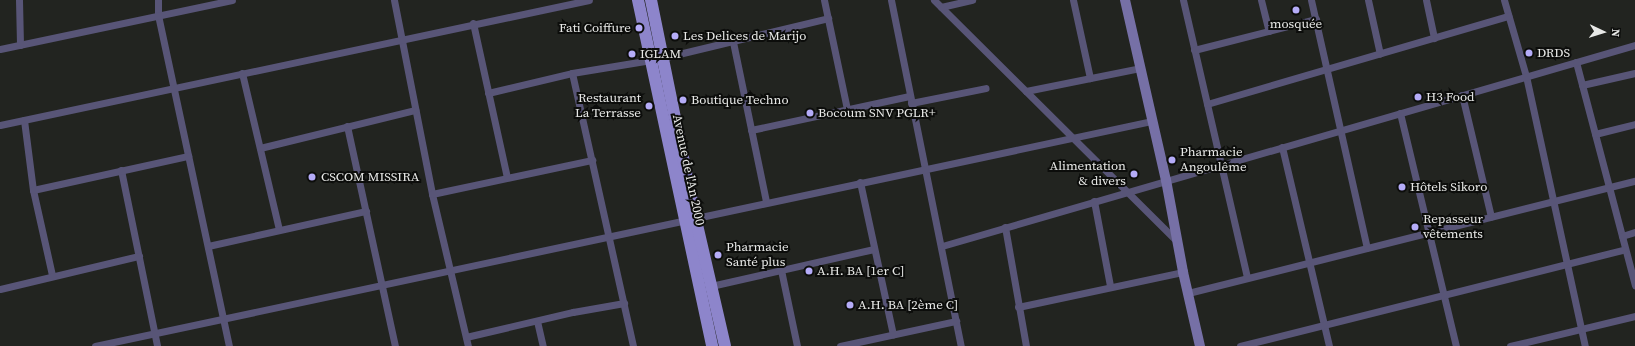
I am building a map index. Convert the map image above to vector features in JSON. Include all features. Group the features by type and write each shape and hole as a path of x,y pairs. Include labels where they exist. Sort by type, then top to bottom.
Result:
{"main road":[{"name":"Avenue de l'An 2000","path":"638,0 656,59 695,216 725,346"},
{"name":"Avenue de l'An 2000","path":"651,0 656,59 684,222 712,346"}],"street":[{"path":"20,0 20,45"},
{"path":"158,0 158,15 229,346"},
{"path":"0,49 232,0"},
{"path":"394,0 403,39 415,110 448,271 468,346"},
{"path":"0,125 473,23 589,0"},
{"path":"824,0 847,109"},
{"path":"891,0 910,100 942,246 961,346"},
{"path":"934,0 1177,241"},
{"path":"941,7 972,0"},
{"path":"1073,0 1090,78"},
{"path":"1183,0 1222,164 1247,278"},
{"path":"1261,0 1268,31"},
{"path":"1311,0 1342,130 1367,248"},
{"path":"1370,0 1380,54"},
{"path":"1426,0 1434,38"},
{"path":"1504,0 1526,76 1552,202 1585,346"},
{"path":"1128,1 1140,68 1166,180 1182,272 1200,346"},
{"path":"1207,104 1508,16"},
{"path":"488,93 572,73 656,59 733,42 828,18"},
{"path":"1194,50 1316,19"},
{"path":"473,23 507,177"},
{"path":"733,42 766,202"},
{"path":"942,246 1094,201 1126,190 1342,130 1635,45"},
{"path":"1576,62 1634,281"},
{"path":"1026,91 1140,68"},
{"path":"242,73 279,230"},
{"path":"572,73 633,346"},
{"path":"1582,85 1635,73"},
{"path":"751,130 847,109 986,88"},
{"path":"1462,95 1491,217"},
{"path":"260,148 415,110"},
{"path":"1400,113 1456,346"},
{"path":"24,120 33,190 52,276"},
{"path":"95,346 684,222 695,216 1152,121"},
{"path":"1595,134 1635,124"},
{"path":"347,126 395,346"},
{"path":"1282,147 1329,346"},
{"path":"33,190 188,156"},
{"path":"432,194 592,160"},
{"path":"121,170 157,346"},
{"path":"1188,293 1635,181"},
{"path":"860,182 893,334"},
{"path":"1094,201 1110,286"},
{"path":"208,246 366,211"},
{"path":"1005,227 1026,346"},
{"path":"1622,236 1635,232"},
{"path":"711,286 874,249"},
{"path":"1240,346 1625,249"},
{"path":"0,289 139,256"},
{"path":"781,270 797,346"},
{"path":"1018,307 1110,286 1182,272"},
{"path":"466,337 624,303"},
{"path":"1510,346 1635,316"},
{"path":"537,321 543,346"},
{"path":"840,346 956,321"}],"place":[{"name":"mosquée","path":"1296,10"},
{"name":"Fati Coiffure","path":"639,28"},
{"name":"Les Delices de Marijo","path":"675,36"},
{"name":"DRDS","path":"1529,53"},
{"name":"IGLAM","path":"632,54"},
{"name":"H3 Food","path":"1418,97"},
{"name":"Boutique Techno","path":"683,100"},
{"name":"Restaurant La Terrasse","path":"649,106"},
{"name":"Bocoum SNV PGLR+","path":"810,113"},
{"name":"Pharmacie Angoulême","path":"1172,160"},
{"name":"Alimentation & divers","path":"1134,174"},
{"name":"CSCOM MISSIRA","path":"312,177"},
{"name":"Hôtels Sikoro","path":"1402,187"},
{"name":"Repasseur vêtements","path":"1415,227"},
{"name":"Pharmacie Santé plus","path":"718,255"},
{"name":"A.H. BA [1er C]","path":"809,271"},
{"name":"A.H. BA [2ème C]","path":"850,305"}]}
